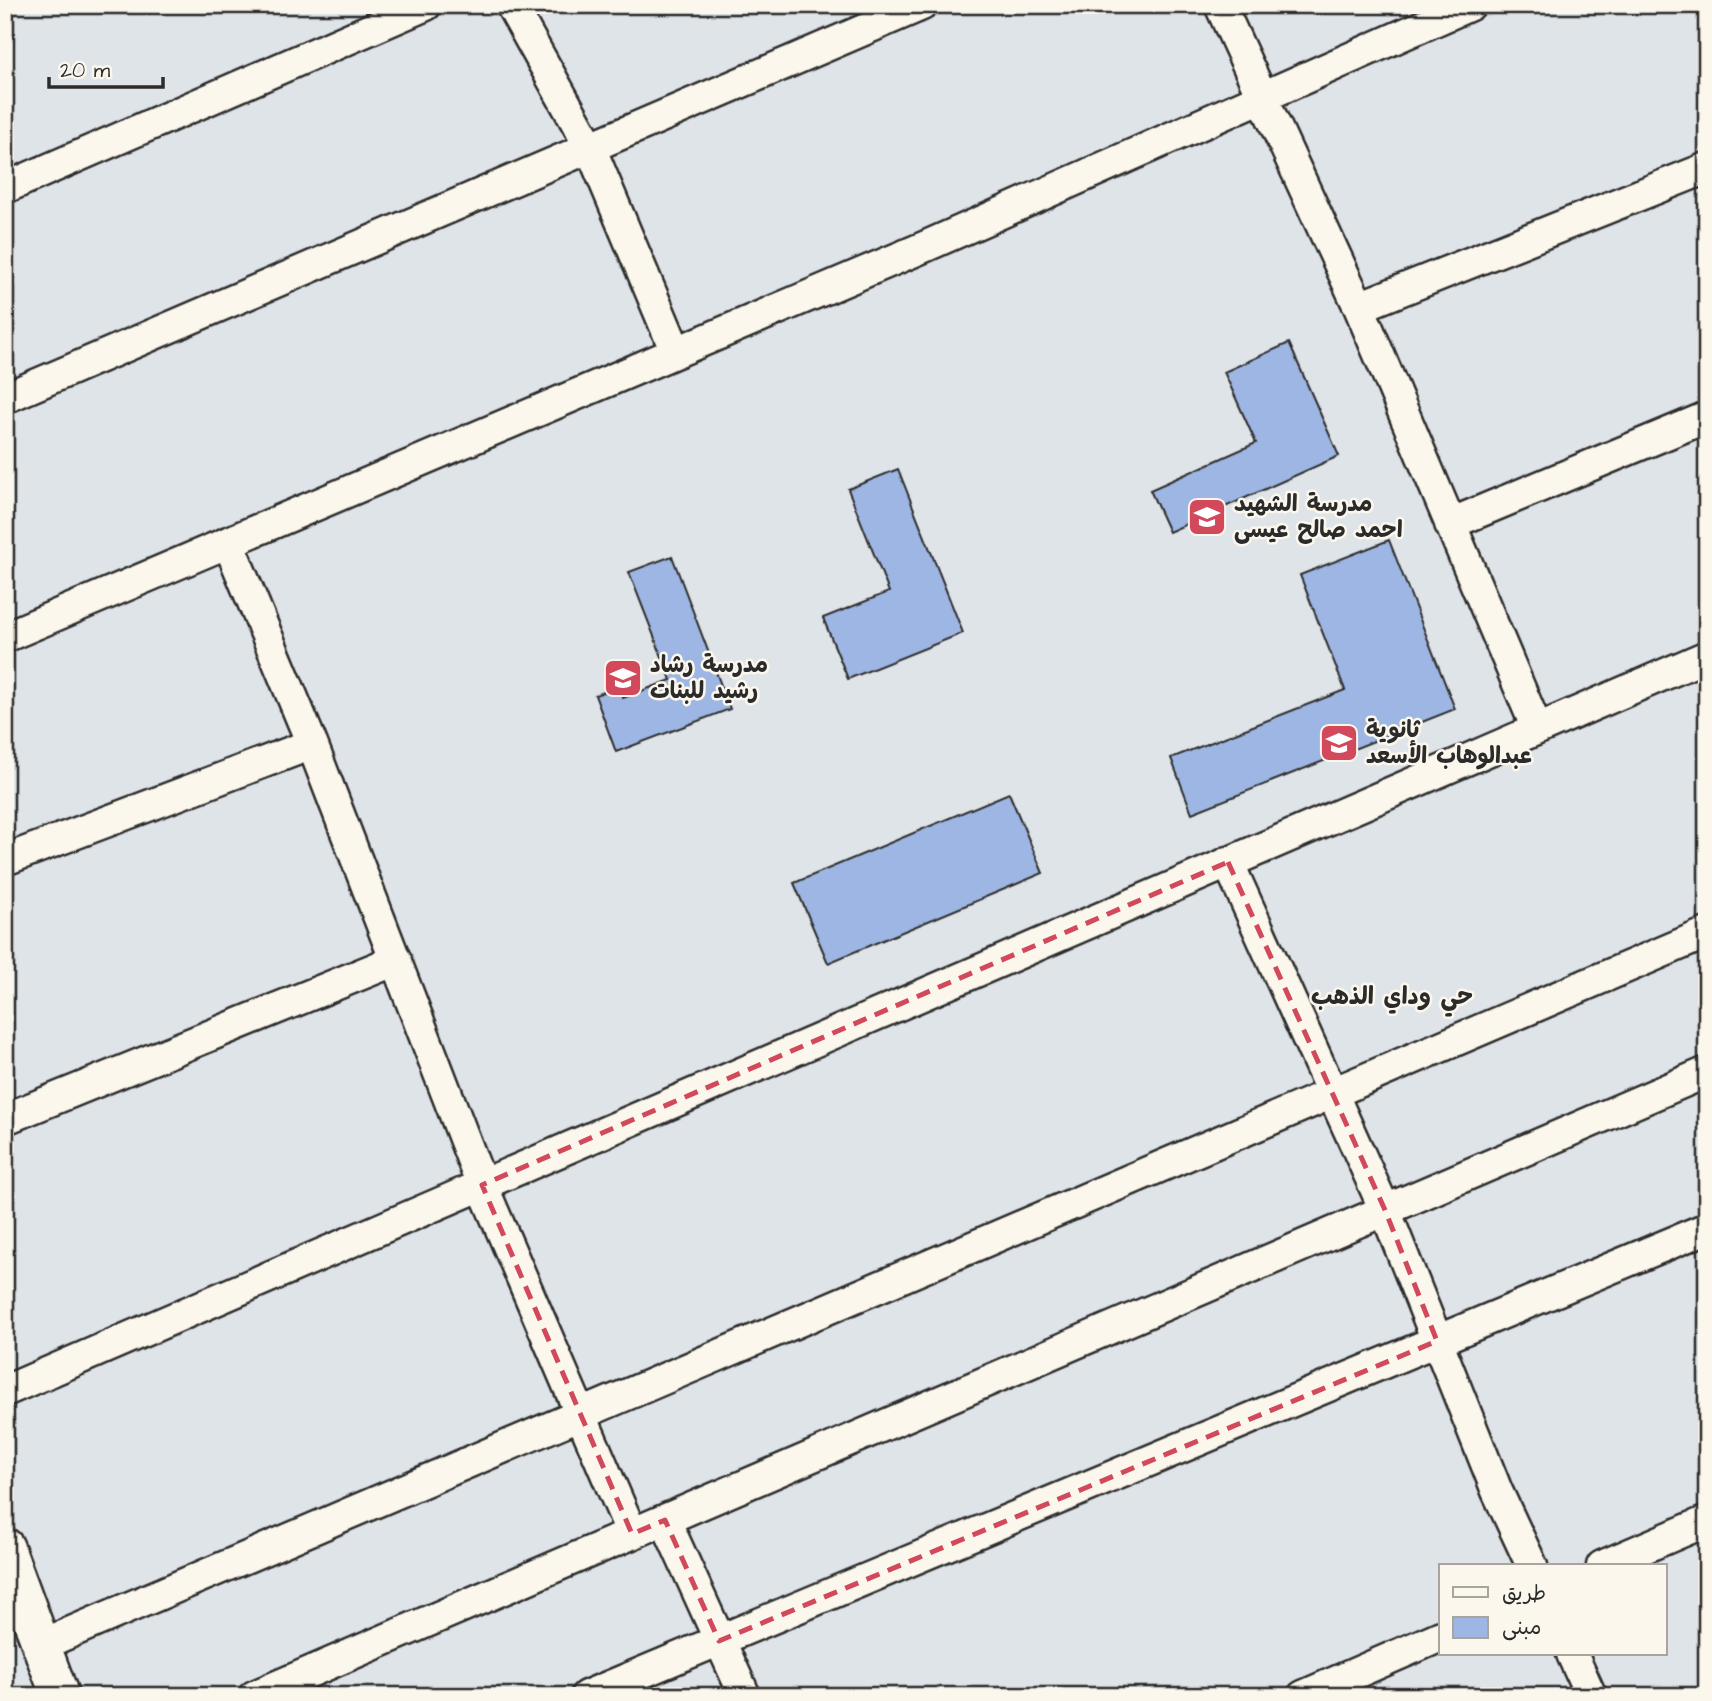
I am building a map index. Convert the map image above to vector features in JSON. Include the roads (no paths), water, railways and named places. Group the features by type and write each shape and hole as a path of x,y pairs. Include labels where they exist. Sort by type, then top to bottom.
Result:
{"street":[{"path":"5,188 426,5"},
{"path":"511,5 590,147 676,352"},
{"path":"5,398 922,5"},
{"path":"1220,5 1359,307 1536,729"},
{"path":"5,637 925,247 1470,5"},
{"path":"1359,307 1707,168"},
{"path":"1450,524 1707,417"},
{"path":"228,542 312,744 397,960 481,1185 632,1534"},
{"path":"5,1391 1707,656"},
{"path":"5,860 312,744"},
{"path":"1228,862 1385,1210 1497,1491 1531,1564"},
{"path":"41,1645 1707,933"},
{"path":"5,1119 397,960"},
{"path":"254,1696 1707,1072"},
{"path":"586,1696 1707,1228"},
{"path":"665,1520 745,1696"},
{"path":"1607,1564 1707,1521"},
{"path":"5,1547 60,1696"},
{"path":"1303,1696 1439,1637"},
{"path":"1573,1656 1591,1696"}],"place":[{"name":"مدرسة الشهيد احمد صالح عيسى","path":"1207,517"},
{"name":"مدرسة رشاد رشيد للبنات","path":"623,678"},
{"name":"ثانوية عبدالوهاب الأسعد","path":"1339,743"}],"district":[{"name":"حي وداي الذهب","path":"1392,997"}]}
